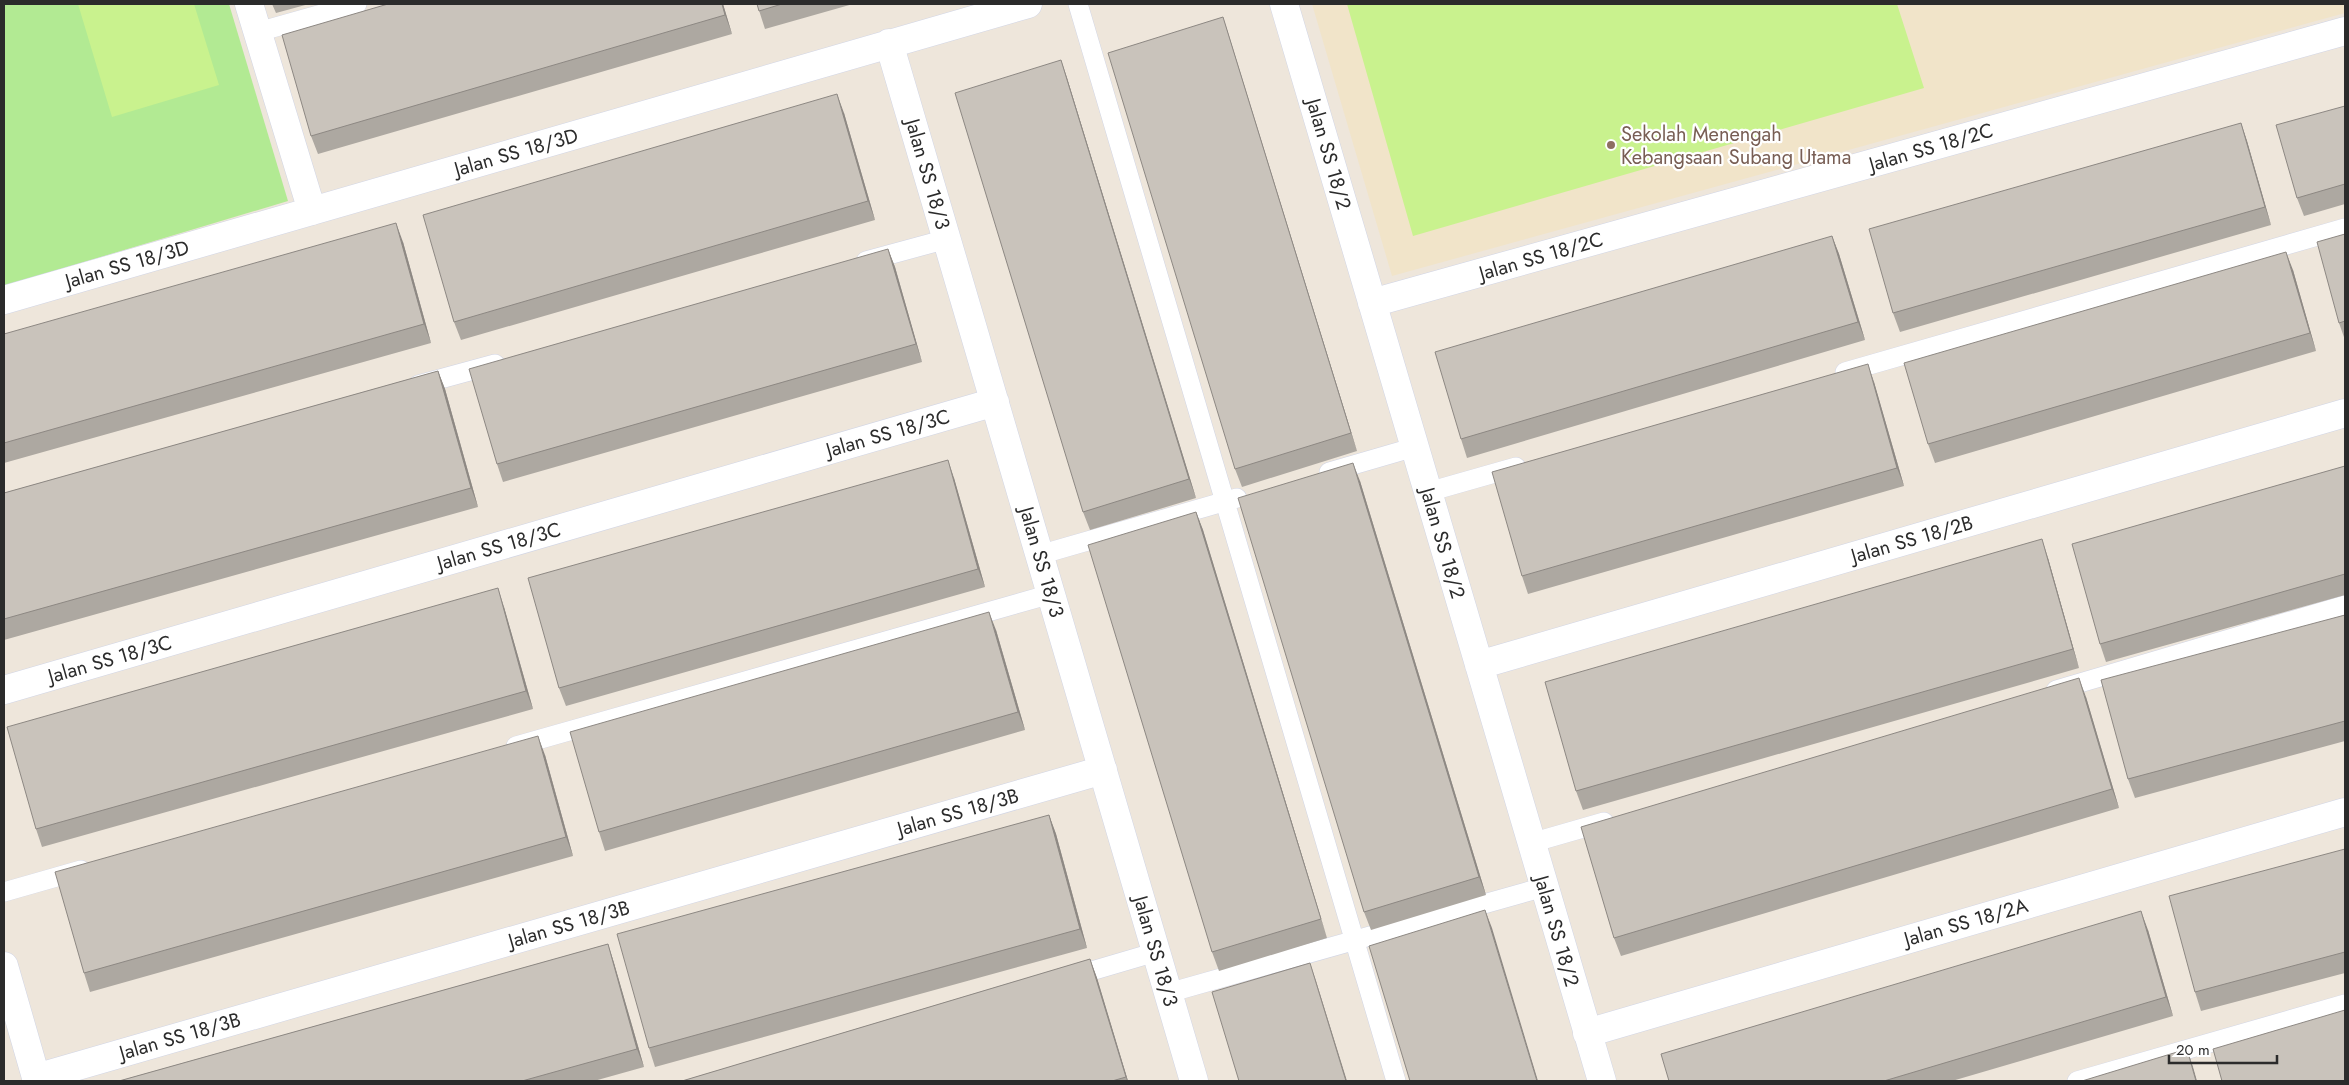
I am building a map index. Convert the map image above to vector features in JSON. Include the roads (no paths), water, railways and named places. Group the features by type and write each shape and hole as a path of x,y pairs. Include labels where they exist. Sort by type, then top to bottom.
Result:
{"street":[{"path":"249,4 312,211"},
{"name":"Jalan SS 18/3D","path":"4,300 1028,4"},
{"name":"Jalan SS 18/2","path":"1284,4 1602,1081"},
{"name":"Jalan SS 18/2C","path":"1372,303 2345,31"},
{"name":"Jalan SS 18/3","path":"890,44 1194,1081"},
{"name":"Jalan SS 18/3C","path":"4,690 995,402"},
{"name":"Jalan SS 18/2B","path":"1479,665 2345,413"},
{"name":"Jalan SS 18/3B","path":"36,1080 1103,770"},
{"name":"Jalan SS 18/2A","path":"1587,1033 2345,812"},
{"path":"4,966 36,1080"}],"lane":[{"path":"258,32 357,4"},
{"path":"1078,4 1396,1081"},
{"path":"1829,377 2345,228"},
{"path":"850,265 947,239"},
{"path":"398,391 514,359"},
{"path":"1310,477 1415,447"},
{"path":"1428,492 1533,462"},
{"path":"1039,555 1253,494"},
{"path":"503,750 1051,594"},
{"path":"2039,695 2345,605"},
{"path":"1531,843 1617,818"},
{"path":"4,892 100,865"},
{"path":"1168,993 1544,886"},
{"path":"1053,982 1156,952"},
{"path":"2077,1081 2345,1004"}],"place":[{"name":"Sekolah Menengah Kebangsaan Subang Utama","path":"1611,145"}]}
